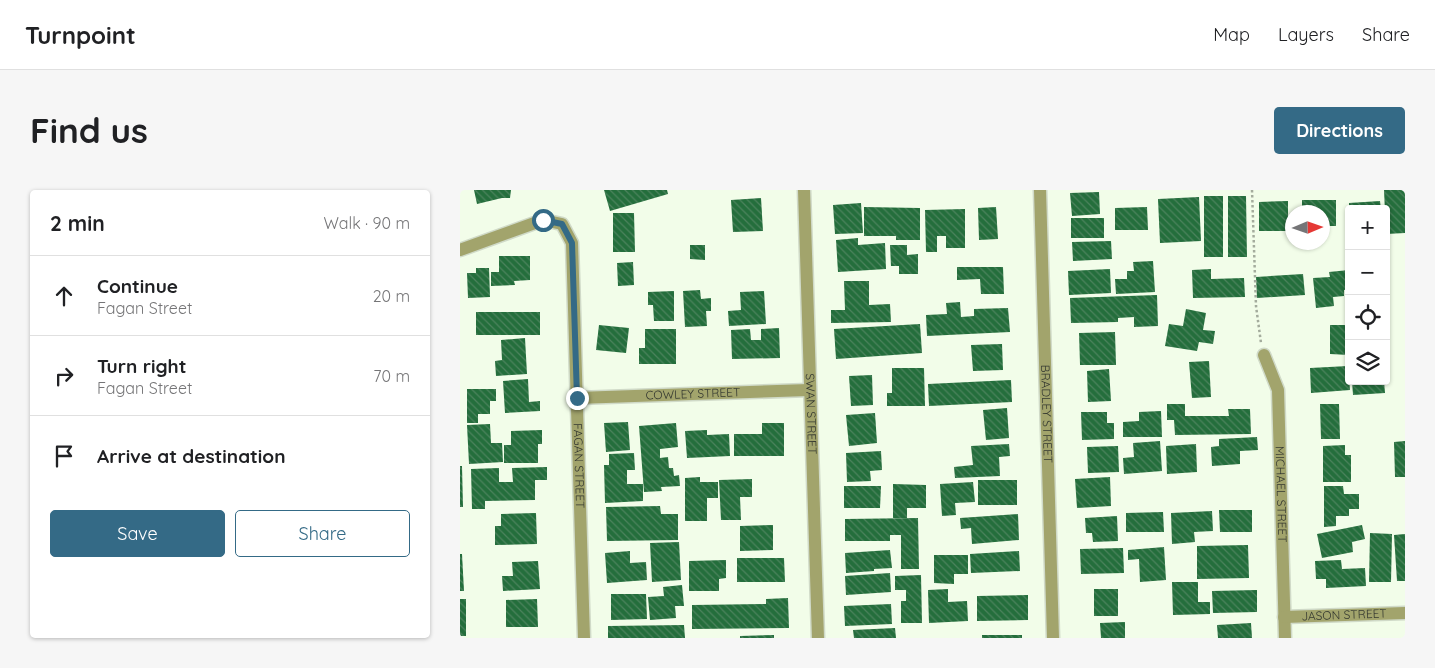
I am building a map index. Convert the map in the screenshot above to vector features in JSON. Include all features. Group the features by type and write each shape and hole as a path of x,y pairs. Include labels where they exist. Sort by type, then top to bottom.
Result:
{"street":[{"name":"SWAN STREET","path":"804,190 818,638"},
{"name":"BRADLEY STREET","path":"1040,190 1053,638"},
{"name":"FAGAN STREET","path":"460,250 543,220 562,224 572,243 584,638"},
{"name":"MICHAEL STREET","path":"1264,354 1278,390 1285,638"},
{"name":"COWLEY STREET","path":"577,398 809,390"},
{"name":"JASON STREET","path":"1284,616 1405,613"}],"path":[{"path":"1252,190 1256,306 1264,354"}],"building":[{"path":"474,190 511,190 510,198 477,204"},
{"path":"604,190 667,190 668,194 610,211"},
{"path":"1384,190 1405,190 1405,233 1390,234 1390,205 1385,205"},
{"path":"1099,192 1100,214 1072,216 1070,193"},
{"path":"1204,196 1223,196 1223,257 1204,257"},
{"path":"1228,196 1246,196 1247,257 1228,257"},
{"path":"1199,197 1201,241 1160,243 1158,199"},
{"path":"761,198 763,231 733,232 731,200"},
{"path":"1302,200 1336,200 1336,226 1330,226 1330,205 1302,205"},
{"path":"1288,201 1288,205 1285,205 1285,231 1259,231 1259,202"},
{"path":"1380,201 1380,205 1349,205 1349,203"},
{"path":"861,203 863,233 835,234 833,205"},
{"path":"864,207 920,208 920,240 896,240 896,236 864,236"},
{"path":"996,207 998,239 979,240 978,208"},
{"path":"1147,207 1148,230 1115,230 1115,208"},
{"path":"965,209 965,248 946,248 946,236 937,236 937,252 926,252 925,210"},
{"path":"613,213 634,213 635,252 613,252"},
{"path":"1071,218 1104,218 1104,238 1071,238"},
{"path":"858,238 858,245 885,243 886,269 838,272 836,240"},
{"path":"1111,241 1112,259 1073,261 1072,242"},
{"path":"690,245 705,245 705,260 690,259"},
{"path":"890,245 907,245 907,255 918,254 918,274 899,274 899,266 891,266"},
{"path":"499,256 530,256 530,280 514,281 515,285 491,286 491,272 499,272"},
{"path":"1153,261 1155,292 1116,294 1115,279 1127,279 1127,271 1134,271 1133,262"},
{"path":"633,262 634,285 618,286 617,263"},
{"path":"957,267 1003,267 1004,294 981,294 980,279 957,280"},
{"path":"476,268 489,268 490,297 468,298 467,273 476,273"},
{"path":"1110,269 1111,293 1069,295 1068,271"},
{"path":"1211,269 1211,279 1244,278 1245,297 1193,298 1192,270"},
{"path":"1345,270 1344,296 1333,297 1334,306 1316,308 1313,278 1330,277 1329,272"},
{"path":"1303,274 1305,295 1257,298 1256,277"},
{"path":"844,281 869,281 869,305 890,304 891,322 831,323 831,310 845,310"},
{"path":"700,290 701,299 711,298 711,311 706,311 707,326 685,327 683,291"},
{"path":"674,291 674,321 654,321 653,305 648,305 648,292"},
{"path":"764,291 766,324 729,326 728,311 741,310 740,292"},
{"path":"1157,295 1158,326 1134,327 1134,317 1118,318 1118,322 1071,323 1070,298"},
{"path":"960,302 961,317 974,316 974,309 1008,308 1010,332 927,336 926,315 947,314 946,303"},
{"path":"1186,309 1206,313 1203,330 1215,331 1213,344 1199,342 1197,351 1165,346 1169,324 1183,326"},
{"path":"476,312 540,312 540,335 476,335"},
{"path":"920,324 922,353 836,359 834,329"},
{"path":"599,325 629,328 626,353 596,350"},
{"path":"1330,325 1345,325 1345,355 1330,354"},
{"path":"779,328 780,358 732,359 731,330 750,329 751,340 761,340 761,329"},
{"path":"645,329 676,329 676,364 639,364 639,348 645,348"},
{"path":"1115,332 1116,365 1080,365 1079,333"},
{"path":"525,338 527,374 496,376 495,361 502,360 501,340"},
{"path":"1002,344 1003,370 973,371 971,345"},
{"path":"1209,361 1211,397 1192,398 1189,362"},
{"path":"1345,366 1345,385 1350,385 1350,390 1311,393 1310,368"},
{"path":"892,368 924,368 925,406 887,406 887,393 892,393"},
{"path":"1109,369 1111,401 1088,402 1087,371"},
{"path":"872,375 873,405 851,406 849,376"},
{"path":"528,379 529,402 540,401 540,411 505,413 503,381"},
{"path":"1011,380 1012,402 929,406 928,384"},
{"path":"1352,385 1384,385 1385,393 1353,395"},
{"path":"467,389 496,389 496,401 490,401 490,414 478,414 478,423 467,423"},
{"path":"1167,404 1185,404 1185,416 1229,416 1228,409 1250,409 1251,434 1175,435 1174,420 1167,420"},
{"path":"1320,404 1339,404 1340,439 1321,439"},
{"path":"1007,408 1009,438 986,440 983,410"},
{"path":"1161,411 1162,437 1123,437 1123,422 1139,421 1139,412"},
{"path":"1081,412 1107,412 1107,423 1114,423 1114,439 1082,440"},
{"path":"875,413 877,443 849,446 846,415"},
{"path":"628,422 630,450 606,452 604,423"},
{"path":"676,423 678,447 660,449 660,458 668,457 669,468 673,468 674,476 679,475 680,486 661,487 662,491 644,492 639,426"},
{"path":"762,423 784,423 784,456 734,456 734,434 762,434"},
{"path":"490,424 491,443 502,443 503,462 469,464 467,425"},
{"path":"542,430 542,444 538,444 538,463 504,463 504,445 511,445 511,431"},
{"path":"707,430 707,435 729,434 730,456 687,458 685,431"},
{"path":"1257,437 1258,450 1240,451 1240,464 1212,466 1211,447 1219,446 1219,439"},
{"path":"1160,441 1162,471 1124,474 1123,458 1134,457 1133,443"},
{"path":"1405,441 1405,477 1395,477 1394,442"},
{"path":"1009,444 1010,456 999,457 1000,476 955,478 954,467 973,465 971,446"},
{"path":"1196,444 1197,472 1167,474 1166,446"},
{"path":"1345,445 1345,455 1351,455 1351,482 1323,482 1323,446"},
{"path":"1118,446 1119,472 1088,473 1087,447"},
{"path":"881,451 882,470 870,471 871,481 847,482 846,453"},
{"path":"634,453 635,470 627,470 627,484 643,484 643,501 605,503 604,465 609,465 609,454"},
{"path":"460,466 462,466 463,507 460,507"},
{"path":"547,467 547,480 535,480 535,500 485,501 485,509 472,509 471,469 499,468 499,482 513,482 512,468"},
{"path":"700,477 700,482 718,482 718,498 707,498 707,521 685,521 685,478"},
{"path":"1110,477 1111,506 1077,508 1075,479"},
{"path":"752,479 752,497 740,497 741,520 721,520 719,480"},
{"path":"978,480 1017,480 1017,505 978,505"},
{"path":"973,482 975,502 955,503 956,515 942,516 940,484"},
{"path":"893,484 926,485 926,508 907,508 907,518 893,518"},
{"path":"844,486 881,486 880,508 844,508"},
{"path":"1324,486 1343,486 1344,494 1359,494 1359,509 1349,509 1349,516 1336,516 1336,526 1324,527"},
{"path":"660,506 661,514 678,514 678,540 607,541 606,507"},
{"path":"1219,510 1252,510 1252,532 1220,532"},
{"path":"1212,511 1213,531 1194,532 1195,542 1172,544 1171,513"},
{"path":"1163,512 1164,532 1126,532 1126,513"},
{"path":"536,513 537,544 495,545 495,526 501,526 501,514"},
{"path":"1018,514 1019,540 972,544 971,528 961,529 960,518"},
{"path":"1117,516 1118,541 1093,542 1092,533 1086,533 1085,518"},
{"path":"918,518 919,569 901,569 901,535 890,535 890,541 845,541 845,519"},
{"path":"773,525 773,550 740,551 740,526"},
{"path":"1362,525 1365,539 1352,542 1353,552 1322,558 1317,534"},
{"path":"1370,533 1392,534 1391,582 1369,582"},
{"path":"1405,534 1405,581 1397,581 1394,535"},
{"path":"679,542 681,580 652,582 650,543"},
{"path":"1248,545 1249,578 1197,579 1197,546"},
{"path":"1164,547 1166,580 1140,582 1139,559 1128,560 1128,550"},
{"path":"1123,548 1124,573 1081,574 1080,549"},
{"path":"890,550 892,568 846,573 845,553"},
{"path":"630,551 630,563 646,562 647,580 607,583 605,553"},
{"path":"1019,551 1020,571 971,573 970,554"},
{"path":"460,554 462,554 464,591 460,591"},
{"path":"934,555 968,555 968,574 954,574 954,584 934,583"},
{"path":"737,558 784,558 785,582 737,582"},
{"path":"726,560 726,578 719,579 719,591 689,591 689,561"},
{"path":"1341,560 1342,569 1365,568 1366,586 1326,588 1326,579 1316,579 1315,561"},
{"path":"538,561 540,589 503,591 502,576 513,576 512,562"},
{"path":"890,573 891,592 846,595 845,576"},
{"path":"921,575 922,623 901,623 901,601 906,601 906,590 895,590 895,576"},
{"path":"1172,582 1198,582 1198,602 1210,602 1210,614 1173,615"},
{"path":"682,585 684,606 675,606 676,618 650,620 648,597 664,596 663,587"},
{"path":"948,589 948,602 967,601 968,621 929,623 928,590"},
{"path":"1094,589 1118,589 1118,616 1094,616"},
{"path":"1257,590 1257,612 1213,613 1212,591"},
{"path":"611,594 646,594 647,619 611,620"},
{"path":"1028,595 1028,620 977,621 977,596"},
{"path":"788,598 789,628 692,629 692,605 766,604 766,599"},
{"path":"460,599 466,599 466,636 460,636"},
{"path":"537,599 538,627 506,627 506,600"},
{"path":"891,604 892,624 845,626 844,606"},
{"path":"1125,622 1125,638 1101,638 1100,623"},
{"path":"1251,623 1252,638 1218,638 1217,625"},
{"path":"684,625 685,638 608,638 608,626"},
{"path":"895,628 896,638 854,638 853,630"},
{"path":"774,635 774,638 740,638 740,636"},
{"path":"982,635 1022,635 1022,638 982,638"}],"route":[{"path":"543,220 562,224 572,243 577,398"}]}
